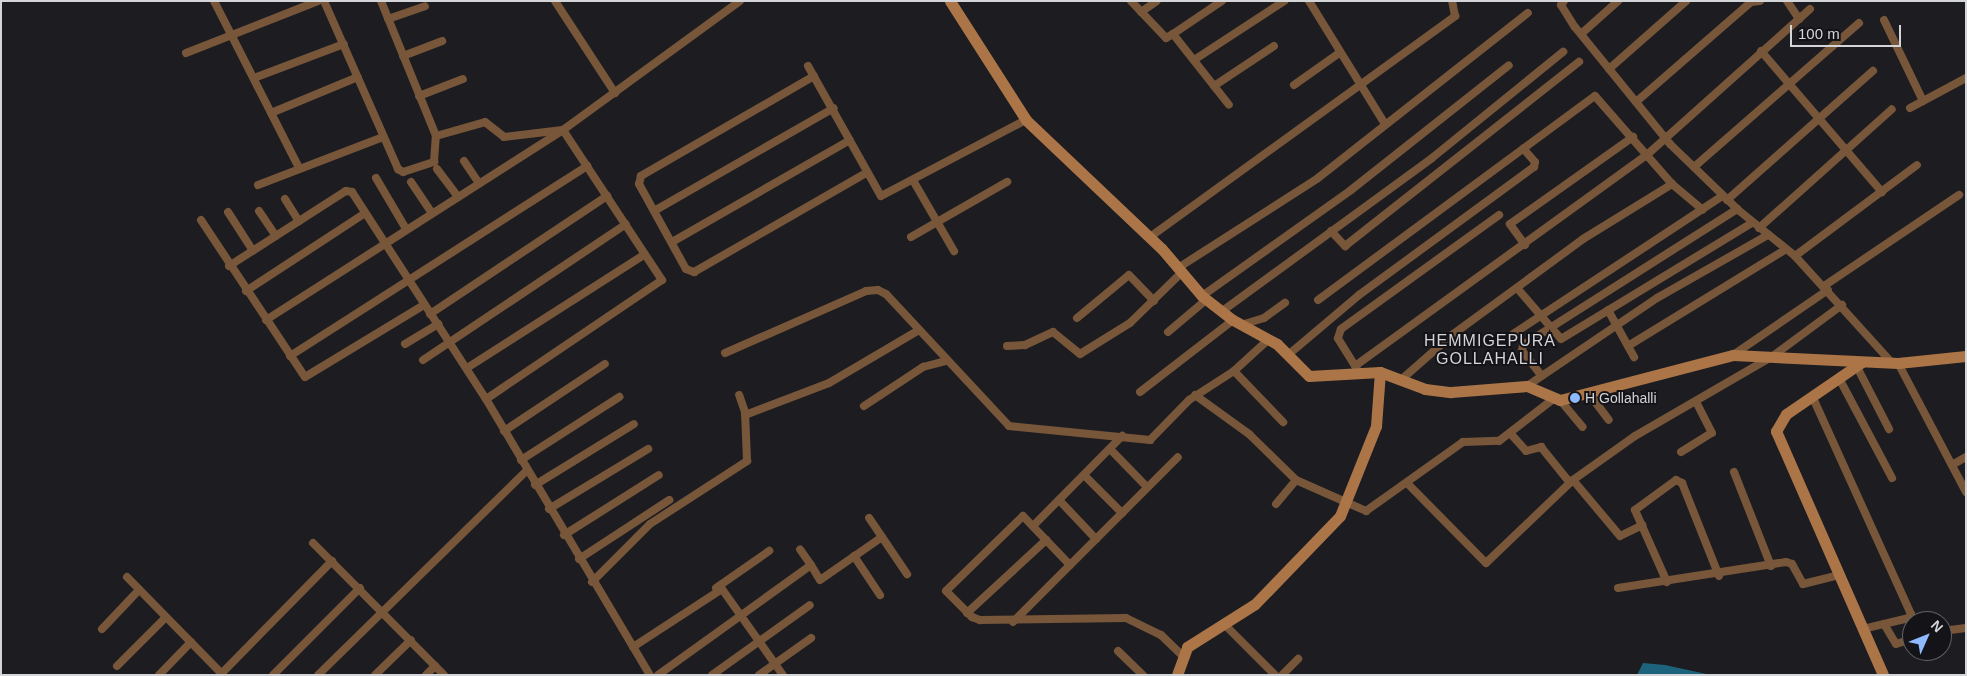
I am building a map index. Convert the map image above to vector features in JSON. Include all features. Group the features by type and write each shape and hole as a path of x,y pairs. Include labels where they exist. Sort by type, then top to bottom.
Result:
{"street":[{"path":"214,1 299,168"},
{"path":"186,53 318,1"},
{"path":"324,1 383,137 402,172 434,162 436,136 381,1"},
{"path":"555,1 615,93"},
{"path":"266,320 563,130 740,1"},
{"path":"950,1 1026,120 1150,237 1204,298 1237,323 1270,340 1315,378 1357,369 1380,372 1445,391 1527,386 1556,400 1583,427"},
{"path":"1131,1 1166,38 1222,1"},
{"path":"1141,12 1157,1"},
{"path":"1194,60 1284,1"},
{"path":"1309,1 1339,53 1385,124"},
{"path":"1150,237 1455,16 1452,1"},
{"path":"1564,1 1561,5 1580,34 1664,136 1752,223 1795,256 1895,363 1966,492"},
{"path":"1580,34 1618,1"},
{"path":"1609,69 1686,1"},
{"path":"1636,102 1750,2 1760,1"},
{"path":"1787,1 1798,19"},
{"path":"388,19 425,6"},
{"path":"1357,369 1649,153 1664,136 1810,9"},
{"path":"1007,346 1025,346 1053,332 1080,354 1130,323 1154,301 1180,271 1318,178 1528,13"},
{"path":"1884,20 1922,101"},
{"path":"1694,167 1859,23"},
{"path":"1173,34 1229,105"},
{"path":"403,56 442,41"},
{"path":"254,78 344,44"},
{"path":"1214,86 1274,46"},
{"path":"1761,51 1882,192"},
{"path":"1221,312 1432,158 1563,52"},
{"path":"1294,85 1339,53"},
{"path":"1331,231 1344,246 1579,62"},
{"path":"1168,332 1204,298 1351,190 1509,65"},
{"path":"808,66 834,108 866,173 881,196 914,182 1026,120"},
{"path":"1513,334 1539,315 1703,210 1725,198 1873,70"},
{"path":"814,76 641,176 640,184 654,211 686,269 694,272 866,173"},
{"path":"271,113 358,77"},
{"path":"1910,108 1966,78"},
{"path":"420,96 463,79"},
{"path":"1318,300 1595,96 1649,153 1672,184 1703,210"},
{"path":"654,211 834,108"},
{"path":"1759,228 1892,109"},
{"path":"436,136 485,122 504,136 563,130"},
{"path":"486,398 660,284 645,254 563,130"},
{"path":"258,184 383,137"},
{"path":"1525,245 1510,224 1633,137"},
{"path":"672,242 850,140"},
{"path":"1288,355 1359,295 1534,167 1536,162 1523,148"},
{"path":"464,161 479,183"},
{"path":"1795,256 1917,165"},
{"path":"290,356 587,166"},
{"path":"437,169 458,197"},
{"path":"376,178 406,229"},
{"path":"411,182 432,213"},
{"path":"914,182 954,251"},
{"path":"911,237 1007,182"},
{"path":"1402,379 1517,288 1583,239 1672,184"},
{"path":"230,266 348,190 486,398 564,535 650,675"},
{"path":"1732,355 1959,195"},
{"path":"430,314 607,196"},
{"path":"285,199 299,221"},
{"path":"1542,375 1522,346 1737,209"},
{"path":"259,211 276,236"},
{"path":"228,212 253,250"},
{"path":"246,291 365,213"},
{"path":"1357,369 1338,338 1341,329 1499,215"},
{"path":"201,220 302,374 309,376 424,305"},
{"path":"1517,288 1549,329 1562,339 1752,223"},
{"path":"423,360 626,224"},
{"path":"1527,386 1605,331 1768,235"},
{"path":"1628,346 1786,249"},
{"path":"466,368 645,254"},
{"path":"1077,318 1130,275 1154,301"},
{"path":"725,353 872,290 886,294 1002,422 1016,430 1122,436 1152,440 1196,395 1234,371 1270,340"},
{"path":"1140,392 1237,323 1264,318 1285,303"},
{"path":"1408,484 1484,563 1571,481 1640,433 1697,403 1773,356 1842,305"},
{"path":"1608,310 1634,357"},
{"path":"1597,317 1605,331"},
{"path":"405,344 438,324"},
{"path":"745,415 829,383 918,330"},
{"path":"1196,395 1249,434 1296,480 1347,505 1370,510 1466,440 1496,442 1556,400 1590,395 1732,355 1773,356 1860,365 1966,356"},
{"path":"864,406 923,367 945,361"},
{"path":"504,431 605,364"},
{"path":"1860,365 1813,398 1786,414 1776,431 1883,675"},
{"path":"1860,365 1889,429"},
{"path":"1234,371 1283,422"},
{"path":"1177,675 1182,655 1190,644 1224,624 1266,594 1347,505 1376,426 1380,372"},
{"path":"1840,380 1892,478"},
{"path":"592,582 650,524 747,461 745,415 739,395"},
{"path":"1590,395 1609,420"},
{"path":"521,460 619,396"},
{"path":"1813,398 1911,614 1863,629"},
{"path":"1681,452 1712,433 1697,403"},
{"path":"536,485 634,424"},
{"path":"1510,433 1526,451 1541,447 1620,536 1642,525"},
{"path":"1033,526 1122,436"},
{"path":"549,509 648,449"},
{"path":"1110,449 1148,487"},
{"path":"1014,622 1178,457"},
{"path":"1952,464 1966,457"},
{"path":"318,675 527,470"},
{"path":"1734,472 1771,566"},
{"path":"564,535 659,475"},
{"path":"1084,475 1122,513"},
{"path":"1276,504 1296,480"},
{"path":"1667,582 1635,507 1679,480 1719,576"},
{"path":"579,559 669,500"},
{"path":"1059,500 1096,540"},
{"path":"1070,565 1023,516 946,591 967,613 980,620 1014,622 1068,616 1126,618 1148,626 1182,655"},
{"path":"869,518 908,574"},
{"path":"800,549 820,580 882,537"},
{"path":"967,613 1046,540"},
{"path":"313,543 383,611 444,675"},
{"path":"633,647 769,551"},
{"path":"854,556 880,594"},
{"path":"127,578 221,674 332,561"},
{"path":"1618,588 1719,576 1789,562 1803,584 1840,574"},
{"path":"658,675 811,565"},
{"path":"273,675 360,588"},
{"path":"715,589 724,590 782,675"},
{"path":"102,628 139,590"},
{"path":"712,675 810,605"},
{"path":"117,666 166,617"},
{"path":"1224,624 1275,675"},
{"path":"1884,624 1896,644 1902,642"},
{"path":"1952,630 1966,628"},
{"path":"759,675 811,638"},
{"path":"376,675 411,640"},
{"path":"159,675 191,642"},
{"path":"1118,651 1143,675"},
{"path":"1282,675 1298,660"},
{"path":"426,675 435,666"}],"water":[{"path":"1643,663 1665,665 1711,675 1637,675"}],"place":[{"name":"H Gollahalli","path":"1575,398"}],"district":[{"name":"HEMMIGEPURA GOLLAHALLI","path":"1490,350"}]}
